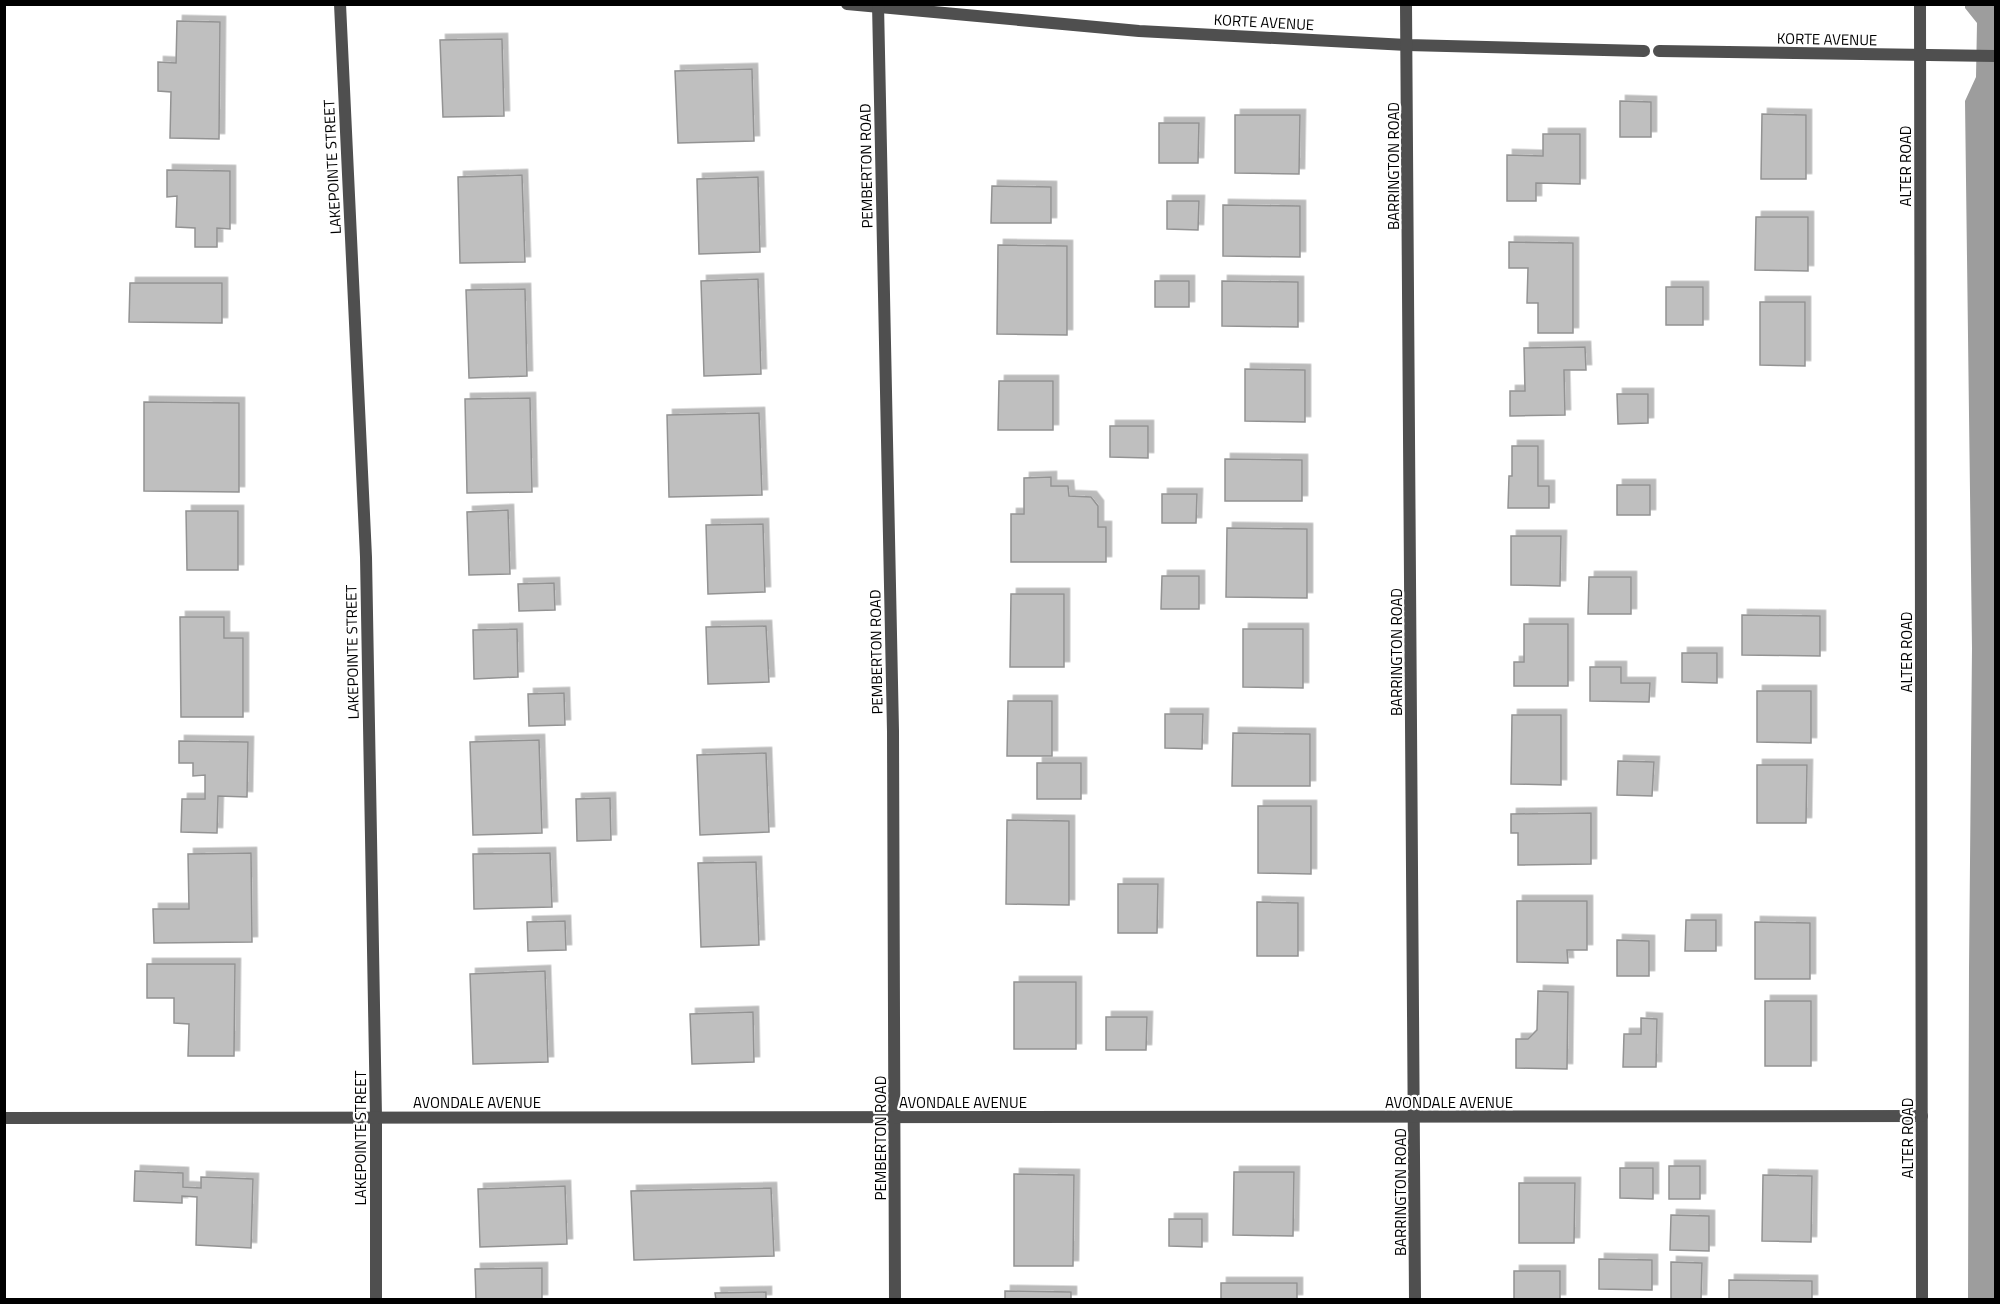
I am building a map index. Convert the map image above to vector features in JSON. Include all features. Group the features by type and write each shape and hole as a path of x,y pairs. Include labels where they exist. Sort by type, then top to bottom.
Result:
{"street":[{"name":"LAKEPOINTE STREET","path":"340,4 366,557 376,1117 376,1299"},
{"name":"KORTE AVENUE","path":"847,4 1139,31 1407,45 1644,51"},
{"name":"BARRINGTON ROAD","path":"1406,4 1415,1299"},
{"name":"ALTER ROAD","path":"1920,4 1922,1299"},
{"name":"PEMBERTON ROAD","path":"878,6 893,731 895,1299"},
{"name":"KORTE AVENUE","path":"1659,51 1995,56"},
{"name":"AVONDALE AVENUE","path":"4,1118 1922,1116"}],"shaded area":[{"path":"1965,5 1995,5 1995,1300 1968,1299 1972,648 1965,101 1976,77 1977,23"}],"building":[{"path":"177,21 220,22 219,139 170,138 171,92 158,91 158,62 176,63"},
{"path":"502,39 504,116 443,117 440,40"},
{"path":"752,69 754,141 678,143 675,71"},
{"path":"1620,101 1651,102 1651,137 1620,137"},
{"path":"1762,114 1806,115 1806,179 1761,179"},
{"path":"1235,115 1300,115 1299,174 1235,173"},
{"path":"1159,123 1199,123 1198,163 1159,163"},
{"path":"1543,134 1580,134 1580,184 1536,183 1536,201 1507,201 1507,155 1543,156"},
{"path":"167,170 230,171 230,229 217,228 217,247 195,247 195,228 176,227 177,196 167,197"},
{"path":"522,175 525,262 460,263 458,177"},
{"path":"758,177 760,252 699,254 697,179"},
{"path":"992,186 1051,187 1051,223 991,223"},
{"path":"1167,201 1199,201 1198,230 1167,229"},
{"path":"1223,205 1300,206 1300,257 1223,256"},
{"path":"1756,217 1808,217 1808,271 1755,270"},
{"path":"1509,242 1573,243 1573,333 1538,333 1538,303 1527,303 1528,268 1509,268"},
{"path":"998,245 1067,246 1067,335 997,334"},
{"path":"758,279 761,374 704,376 701,281"},
{"path":"1155,281 1189,281 1189,307 1155,307"},
{"path":"1222,281 1298,282 1298,327 1222,326"},
{"path":"130,283 222,283 222,323 129,322"},
{"path":"1666,287 1703,287 1703,325 1666,325"},
{"path":"525,289 527,376 469,378 466,290"},
{"path":"1760,302 1805,302 1805,366 1760,365"},
{"path":"1585,347 1586,370 1564,370 1565,415 1510,416 1510,391 1525,391 1524,348"},
{"path":"1245,369 1305,370 1305,422 1245,421"},
{"path":"999,381 1053,381 1053,430 998,430"},
{"path":"1617,394 1648,394 1648,423 1618,424"},
{"path":"530,398 532,492 467,493 465,399"},
{"path":"144,402 239,403 239,492 144,491"},
{"path":"759,413 762,495 669,497 667,415"},
{"path":"1110,426 1148,426 1148,458 1110,457"},
{"path":"1512,446 1538,446 1538,486 1549,486 1549,508 1508,508 1509,476 1512,476"},
{"path":"1225,459 1302,460 1302,501 1225,501"},
{"path":"1051,477 1051,486 1068,486 1069,496 1091,497 1098,506 1098,527 1106,527 1106,562 1011,562 1011,514 1024,514 1024,478"},
{"path":"1617,485 1650,485 1650,515 1617,515"},
{"path":"1162,494 1197,494 1196,523 1162,523"},
{"path":"508,510 510,574 469,575 467,512"},
{"path":"186,511 238,511 238,570 187,570"},
{"path":"763,524 765,592 708,594 706,525"},
{"path":"1227,528 1307,529 1307,598 1226,597"},
{"path":"1511,536 1561,536 1560,586 1511,585"},
{"path":"1162,576 1199,576 1199,609 1161,609"},
{"path":"1589,577 1631,577 1631,614 1588,614"},
{"path":"554,583 555,610 519,611 518,584"},
{"path":"1011,594 1064,594 1064,667 1010,667"},
{"path":"1742,615 1820,616 1820,656 1742,655"},
{"path":"180,617 224,617 224,638 243,638 243,717 181,717"},
{"path":"1524,624 1568,624 1568,686 1514,686 1514,662 1524,662"},
{"path":"766,626 769,682 708,684 706,627"},
{"path":"517,629 518,677 474,679 473,630"},
{"path":"1243,629 1303,629 1303,688 1243,687"},
{"path":"1682,653 1717,653 1717,683 1682,682"},
{"path":"1590,667 1621,667 1621,683 1650,683 1649,702 1590,701"},
{"path":"1757,691 1811,691 1811,743 1757,742"},
{"path":"564,693 565,725 529,726 528,694"},
{"path":"1008,701 1052,701 1052,756 1007,756"},
{"path":"1165,714 1203,714 1202,749 1165,748"},
{"path":"1512,715 1561,715 1561,785 1511,784"},
{"path":"1233,733 1310,734 1310,786 1232,786"},
{"path":"539,740 542,833 473,835 470,742"},
{"path":"179,741 248,742 247,797 218,796 217,833 181,832 182,799 205,799 205,775 193,776 193,763 179,763"},
{"path":"766,753 769,832 700,835 697,755"},
{"path":"1618,761 1654,762 1652,796 1617,795"},
{"path":"1037,763 1081,763 1081,799 1037,799"},
{"path":"1757,765 1807,765 1806,823 1757,823"},
{"path":"610,798 611,840 577,841 576,799"},
{"path":"1258,806 1311,806 1311,874 1258,873"},
{"path":"1591,813 1591,864 1518,865 1518,833 1511,833 1511,814"},
{"path":"1007,820 1069,821 1069,905 1006,904"},
{"path":"251,853 252,942 154,943 153,909 189,909 188,854"},
{"path":"550,853 552,907 474,909 473,854"},
{"path":"756,862 759,945 701,947 698,863"},
{"path":"1118,884 1158,884 1157,933 1118,933"},
{"path":"1517,901 1587,901 1587,950 1567,950 1568,963 1517,962"},
{"path":"1257,902 1298,903 1298,956 1257,956"},
{"path":"1686,920 1716,920 1716,951 1685,951"},
{"path":"565,921 566,950 528,951 527,922"},
{"path":"1755,922 1810,923 1810,979 1755,979"},
{"path":"1617,940 1649,941 1649,976 1617,976"},
{"path":"147,964 235,964 234,1056 188,1056 189,1024 174,1023 174,998 147,998"},
{"path":"545,971 548,1062 473,1064 470,974"},
{"path":"1014,982 1076,982 1076,1049 1014,1049"},
{"path":"1538,991 1568,992 1567,1069 1516,1068 1516,1039 1528,1039 1537,1030"},
{"path":"1765,1001 1811,1001 1811,1066 1765,1066"},
{"path":"753,1012 754,1062 692,1064 690,1014"},
{"path":"1106,1017 1147,1017 1146,1050 1106,1050"},
{"path":"1641,1018 1657,1019 1656,1067 1623,1067 1624,1034 1641,1034"},
{"path":"1669,1166 1700,1166 1700,1199 1669,1199"},
{"path":"1620,1168 1653,1168 1653,1199 1620,1198"},
{"path":"135,1171 183,1173 183,1187 201,1188 201,1177 253,1179 251,1248 196,1245 197,1197 182,1196 182,1203 134,1201"},
{"path":"1234,1172 1294,1172 1293,1236 1233,1235"},
{"path":"1014,1174 1074,1175 1073,1266 1014,1266"},
{"path":"1763,1175 1812,1176 1811,1242 1762,1241"},
{"path":"1519,1183 1575,1183 1574,1243 1519,1243"},
{"path":"565,1186 567,1244 480,1247 478,1189"},
{"path":"771,1188 774,1256 634,1260 631,1191"},
{"path":"1671,1215 1709,1216 1709,1251 1670,1250"},
{"path":"1169,1219 1202,1219 1202,1247 1169,1246"},
{"path":"1599,1259 1652,1260 1652,1290 1599,1289"},
{"path":"1671,1262 1702,1263 1701,1300 1671,1300"},
{"path":"542,1268 542,1300 476,1300 475,1269"},
{"path":"1514,1271 1560,1271 1560,1300 1514,1300"},
{"path":"1729,1280 1812,1281 1812,1300 1729,1300"},
{"path":"1221,1283 1297,1283 1297,1300 1221,1300"},
{"path":"1005,1291 1071,1292 1071,1300 1005,1300"},
{"path":"766,1292 766,1300 716,1300 715,1293"}]}
